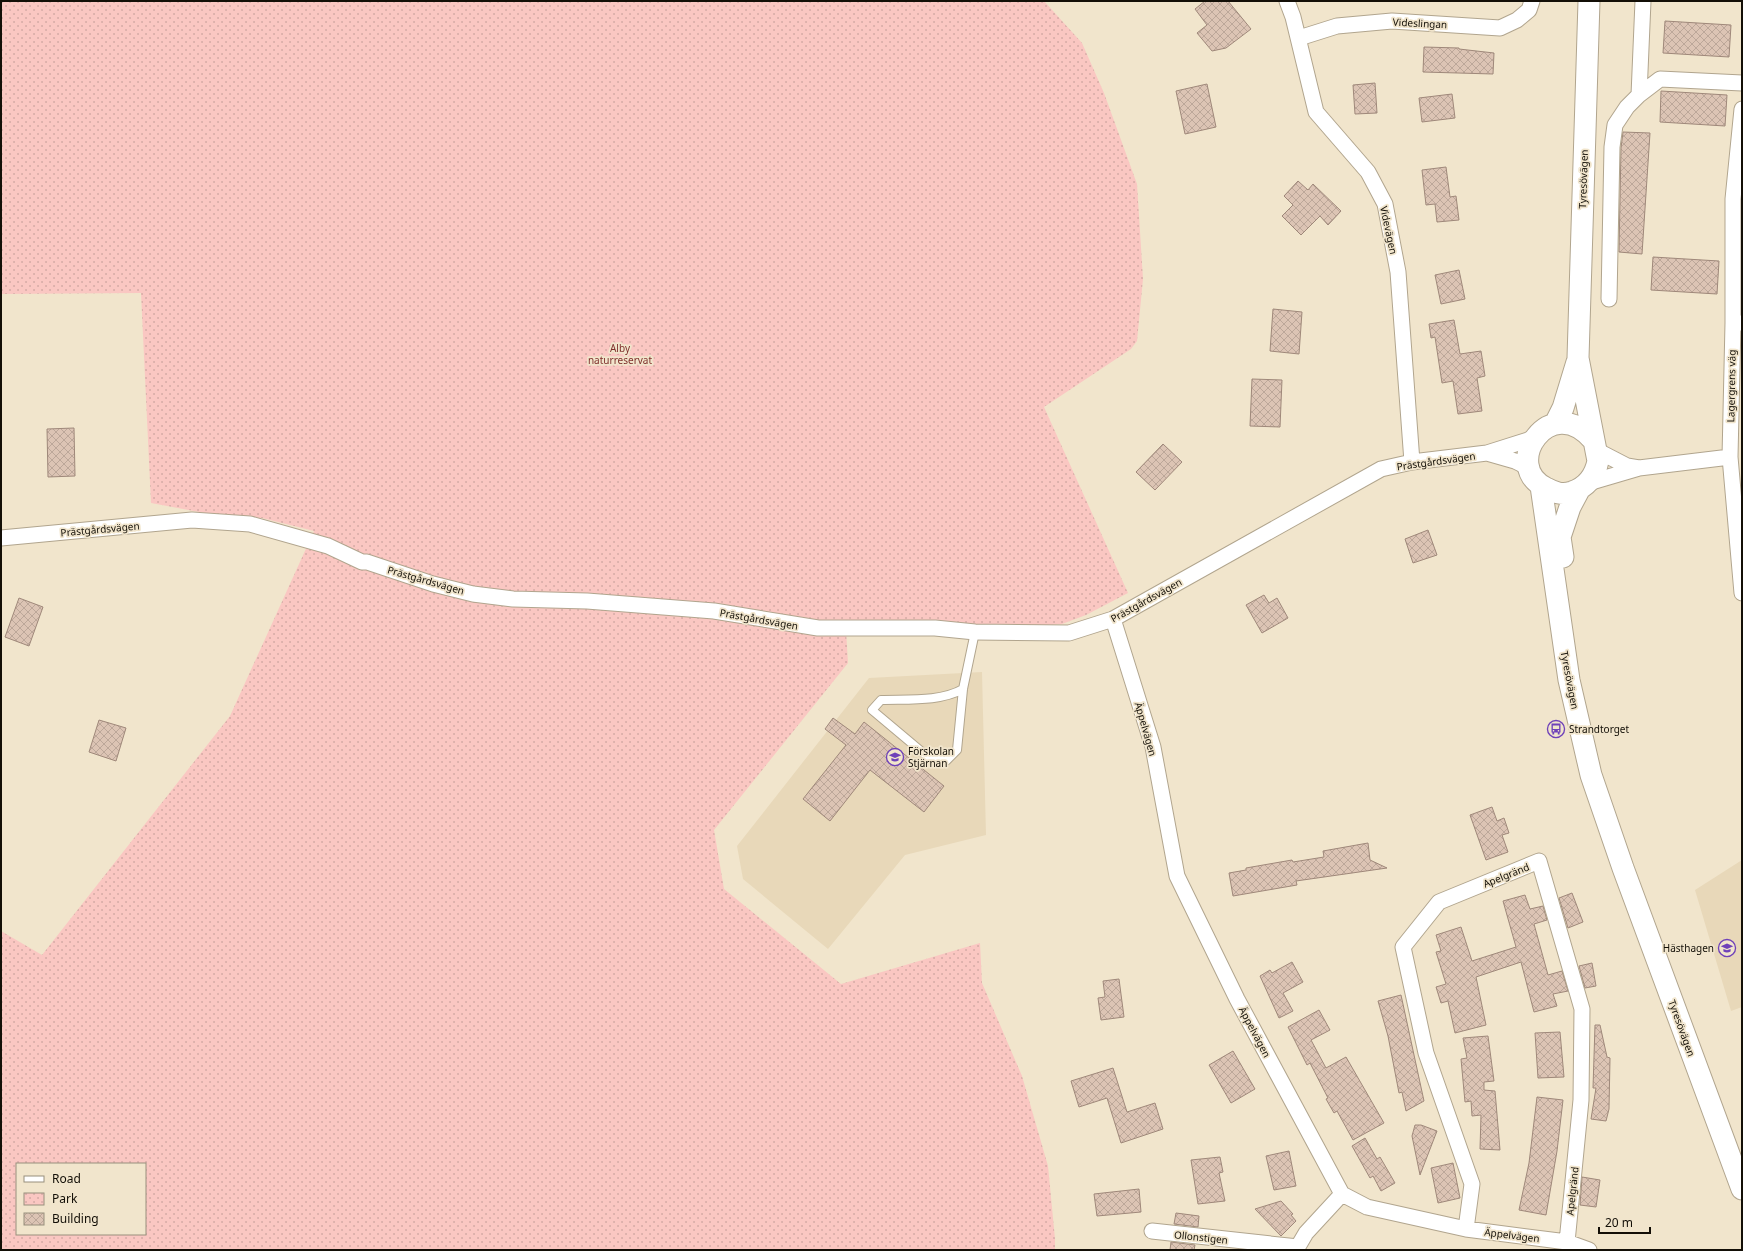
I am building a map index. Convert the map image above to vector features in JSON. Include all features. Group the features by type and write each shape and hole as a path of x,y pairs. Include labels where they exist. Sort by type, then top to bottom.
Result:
{"main road":[{"name":"Tyresövägen","path":"1589,1 1578,358 1598,462 1596,472 1570,507 1560,537 1580,676 1623,868"},
{"name":"Tyresövägen","path":"1555,424 1563,408 1578,358"},
{"path":"1529,468 1528,457 1534,438 1544,428 1555,424 1564,423 1576,426 1586,432 1595,445"},
{"name":"Tyresövägen","path":"1529,468 1534,478 1541,486 1569,680 1591,775 1623,868 1742,1189"},
{"path":"1541,486 1556,493 1567,494 1584,487"}],"street":[{"name":"Videvägen","path":"1287,1 1299,38 1316,112 1368,172 1385,204 1398,272 1412,462"},
{"name":"Videslingan","path":"1299,38 1337,26 1392,21 1500,28 1517,20 1529,10 1532,1"},
{"path":"1639,95 1643,1"},
{"path":"1609,299 1612,147 1615,125 1627,106 1660,79 1742,83"},
{"name":"Lagergrens väg","path":"1742,109 1733,199 1737,323 1730,458 1742,593"},
{"name":"Prästgårdsvägen","path":"1,538 192,520 250,524 328,546 362,562 367,562 433,584 473,594 513,599 587,601 714,611 818,628 935,628 975,632 1069,633 1113,619 1381,470 1412,462 1487,453 1534,438"},
{"path":"1595,445 1627,466 1639,468"},
{"name":"Prästgårdsvägen","path":"1487,453 1515,461 1529,468"},
{"path":"1584,487 1639,468 1730,458"},
{"name":"Äppelvägen","path":"1113,619 1153,747 1177,876 1237,999 1342,1194 1366,1207 1466,1229 1567,1242 1589,1250"},
{"name":"Apelgränd","path":"1466,1229 1472,1184 1426,1053 1403,947 1439,902 1539,862 1582,1009 1581,1100 1567,1242"},
{"name":"Ollonstigen","path":"1152,1231 1297,1249 1306,1233 1342,1194"}],"lane":[{"path":"963,689 952,695 935,698 881,700 872,710 928,757 946,761 957,750 963,689 975,632"}],"shaded area":[{"name":"Förskolan Stjärnan","path":"982,672 986,835 905,855 828,949 743,879 737,846 869,678"},
{"name":"Hästhagen","path":"1742,860 1742,1007 1731,1011 1695,890"}],"green space":[{"name":"Alby naturreservat","path":"1,1 1044,1 1082,43 1104,93 1137,184 1143,279 1137,341 1131,349 1044,407 1128,593 1086,615 1062,624 1005,628 846,630 848,663 714,830 724,889 841,984 980,943 982,983 1022,1076 1048,1166 1055,1250 1,1250 1,931 42,955 230,716 314,531 262,518 226,517 151,503 141,293 1,294"}],"building":[{"path":"1205,1 1228,1 1251,29 1226,48 1212,51 1197,33 1207,25 1195,9"},
{"path":"1665,21 1731,25 1729,57 1663,53"},
{"path":"1424,47 1459,48 1494,53 1493,74 1423,72"},
{"path":"1375,83 1377,113 1355,114 1353,85"},
{"path":"1207,84 1216,127 1185,134 1176,91"},
{"path":"1661,91 1727,95 1725,126 1660,122"},
{"path":"1452,94 1455,118 1422,122 1419,98"},
{"path":"1623,132 1650,133 1642,254 1619,252 1621,148"},
{"path":"1446,167 1450,197 1456,196 1459,220 1437,222 1435,204 1426,205 1422,170"},
{"path":"1298,181 1308,190 1313,184 1341,211 1328,225 1320,216 1301,235 1282,216 1293,205 1284,196"},
{"path":"1653,257 1719,261 1717,294 1651,290"},
{"path":"1459,270 1465,299 1441,304 1435,275"},
{"path":"1273,309 1302,312 1299,354 1270,351"},
{"path":"1454,320 1460,354 1481,351 1485,376 1477,378 1482,411 1458,414 1453,381 1442,383 1435,337 1431,338 1429,324"},
{"path":"1252,379 1282,380 1280,427 1250,426"},
{"path":"74,428 75,476 48,477 47,429"},
{"path":"1163,444 1182,462 1155,490 1136,472"},
{"path":"1428,530 1437,555 1413,563 1405,539"},
{"path":"1264,595 1269,603 1277,598 1288,618 1262,633 1246,605"},
{"path":"19,598 43,607 29,646 5,637"},
{"path":"833,718 855,734 864,722 944,786 924,812 870,770 830,821 803,799 846,745 825,729"},
{"path":"99,720 126,728 116,761 89,752"},
{"path":"1492,807 1497,821 1504,818 1509,833 1502,835 1508,852 1486,860 1470,815"},
{"path":"1368,843 1370,860 1387,868 1296,881 1297,885 1233,896 1229,873 1246,870 1246,868 1292,860 1293,862 1324,857 1323,851"},
{"path":"1572,893 1583,922 1568,928 1559,898"},
{"path":"1525,895 1530,909 1543,906 1547,920 1534,924 1548,975 1562,971 1568,991 1553,994 1557,1006 1534,1012 1521,962 1476,977 1486,1025 1455,1033 1448,1001 1441,1003 1436,987 1446,984 1436,952 1441,951 1436,935 1461,927 1472,961 1516,947 1503,901"},
{"path":"1292,962 1303,982 1283,993 1293,1011 1279,1018 1260,976 1270,970 1272,973"},
{"path":"1592,963 1596,986 1585,988 1579,966"},
{"path":"1119,979 1124,1017 1101,1020 1098,998 1105,997 1103,981"},
{"path":"1401,995 1424,1101 1406,1111 1402,1092 1399,1093 1388,1036 1378,1001"},
{"path":"1319,1010 1330,1030 1311,1040 1326,1068 1346,1057 1384,1123 1353,1140 1337,1111 1334,1113 1310,1063 1307,1065 1288,1027"},
{"path":"1595,1025 1600,1025 1607,1057 1610,1058 1609,1109 1606,1121 1591,1119 1596,1088 1593,1088"},
{"path":"1560,1032 1564,1077 1538,1078 1535,1033"},
{"path":"1488,1036 1494,1081 1484,1082 1484,1090 1495,1091 1500,1150 1480,1149 1481,1115 1472,1116 1471,1101 1465,1102 1461,1059 1467,1058 1463,1038"},
{"path":"1233,1051 1255,1089 1231,1103 1209,1065"},
{"path":"1113,1068 1127,1112 1155,1103 1163,1129 1121,1143 1107,1098 1079,1107 1071,1081"},
{"path":"1537,1097 1563,1100 1557,1151 1546,1215 1519,1210 1529,1163"},
{"path":"1415,1125 1421,1125 1437,1131 1420,1175 1412,1136"},
{"path":"1365,1138 1377,1159 1380,1157 1395,1183 1381,1191 1373,1176 1370,1178 1352,1146"},
{"path":"1289,1151 1296,1186 1274,1190 1266,1156"},
{"path":"1220,1157 1223,1172 1219,1173 1225,1201 1198,1204 1191,1160"},
{"path":"1453,1163 1460,1198 1438,1203 1431,1168"},
{"path":"1582,1177 1600,1180 1596,1207 1580,1205"},
{"path":"1139,1189 1141,1212 1097,1216 1094,1194"},
{"path":"1281,1201 1293,1214 1291,1215 1296,1221 1281,1236 1255,1209"},
{"path":"1176,1213 1199,1216 1198,1227 1174,1224"},
{"path":"1171,1242 1195,1245 1194,1250 1170,1250"}],"place":[{"name":"Strandtorget","path":"1556,729"},
{"name":"Förskolan Stjärnan","path":"895,757"},
{"name":"Hästhagen","path":"1727,948"}]}
